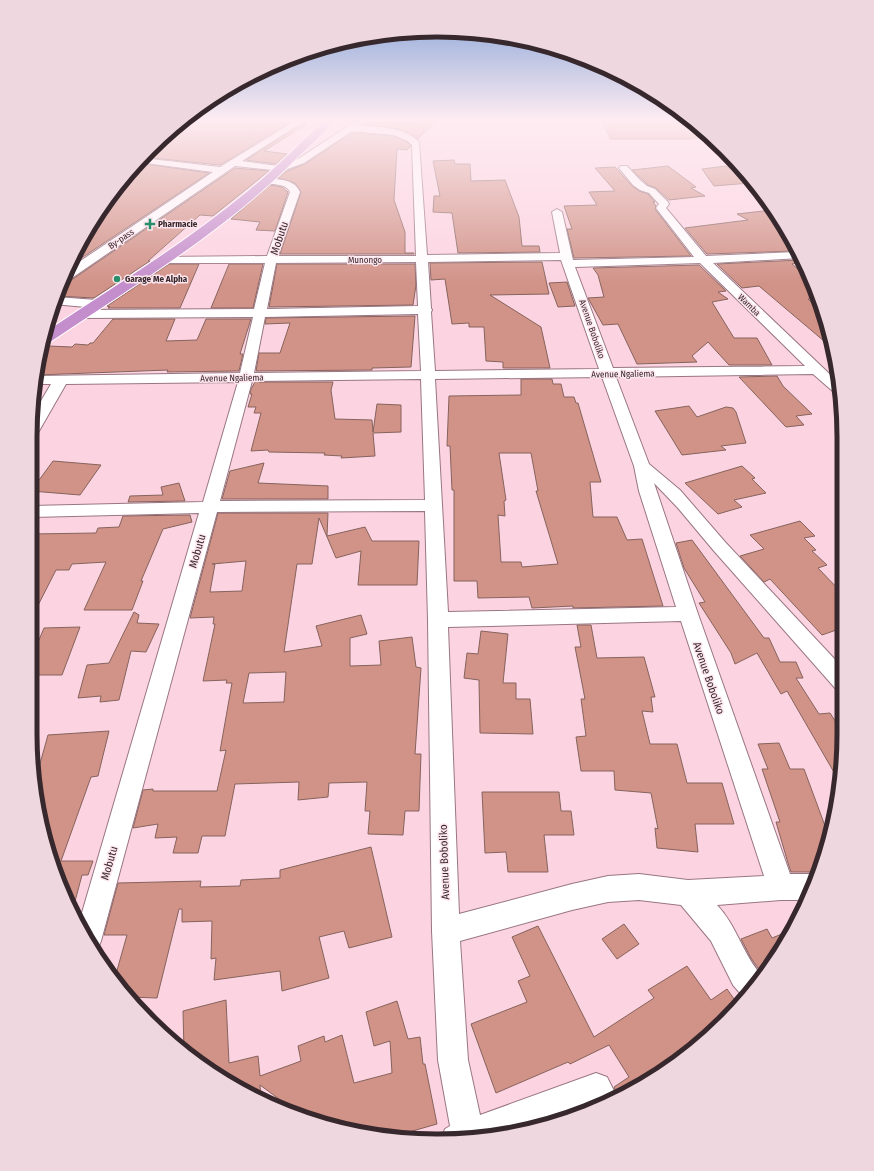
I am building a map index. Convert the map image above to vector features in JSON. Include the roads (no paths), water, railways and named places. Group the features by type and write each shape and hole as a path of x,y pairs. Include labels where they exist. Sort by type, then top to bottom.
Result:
{"highway":[{"path":"50,335 163,260 233,209 272,176"}],"street":[{"name":"By-pass","path":"73,272 214,176"},
{"name":"Mobutu","path":"90,932 246,378 261,313 271,260 295,192 293,187 274,176"},
{"path":"37,511 433,504 426,310 418,176"},
{"name":"Wamba","path":"630,176 647,190 652,191 660,199 664,204 661,208 672,226 703,260 834,386"},
{"name":"Avenue Boboliko","path":"557,212 568,260 642,466 647,491 781,888"},
{"name":"Munongo","path":"163,260 703,260 793,255"},
{"path":"60,301 97,304"},
{"path":"82,314 426,310"},
{"name":"Avenue Ngaliema","path":"41,380 608,374 816,370"},
{"path":"38,420 61,380"},
{"path":"642,466 656,475 670,488 719,546 837,675"},
{"name":"Avenue Boboliko","path":"433,504 438,620 446,932 453,1060 461,1133"},
{"path":"438,620 688,614"},
{"path":"446,932 572,897 608,889 639,887 688,893 807,887"},
{"path":"688,893 720,929 732,950 745,980 749,984"},
{"path":"479,1132 596,1088 602,1099"}],"place":[{"name":"Pharmacie","path":"150,224"},
{"name":"Garage Me Alpha","path":"117,279"}]}
